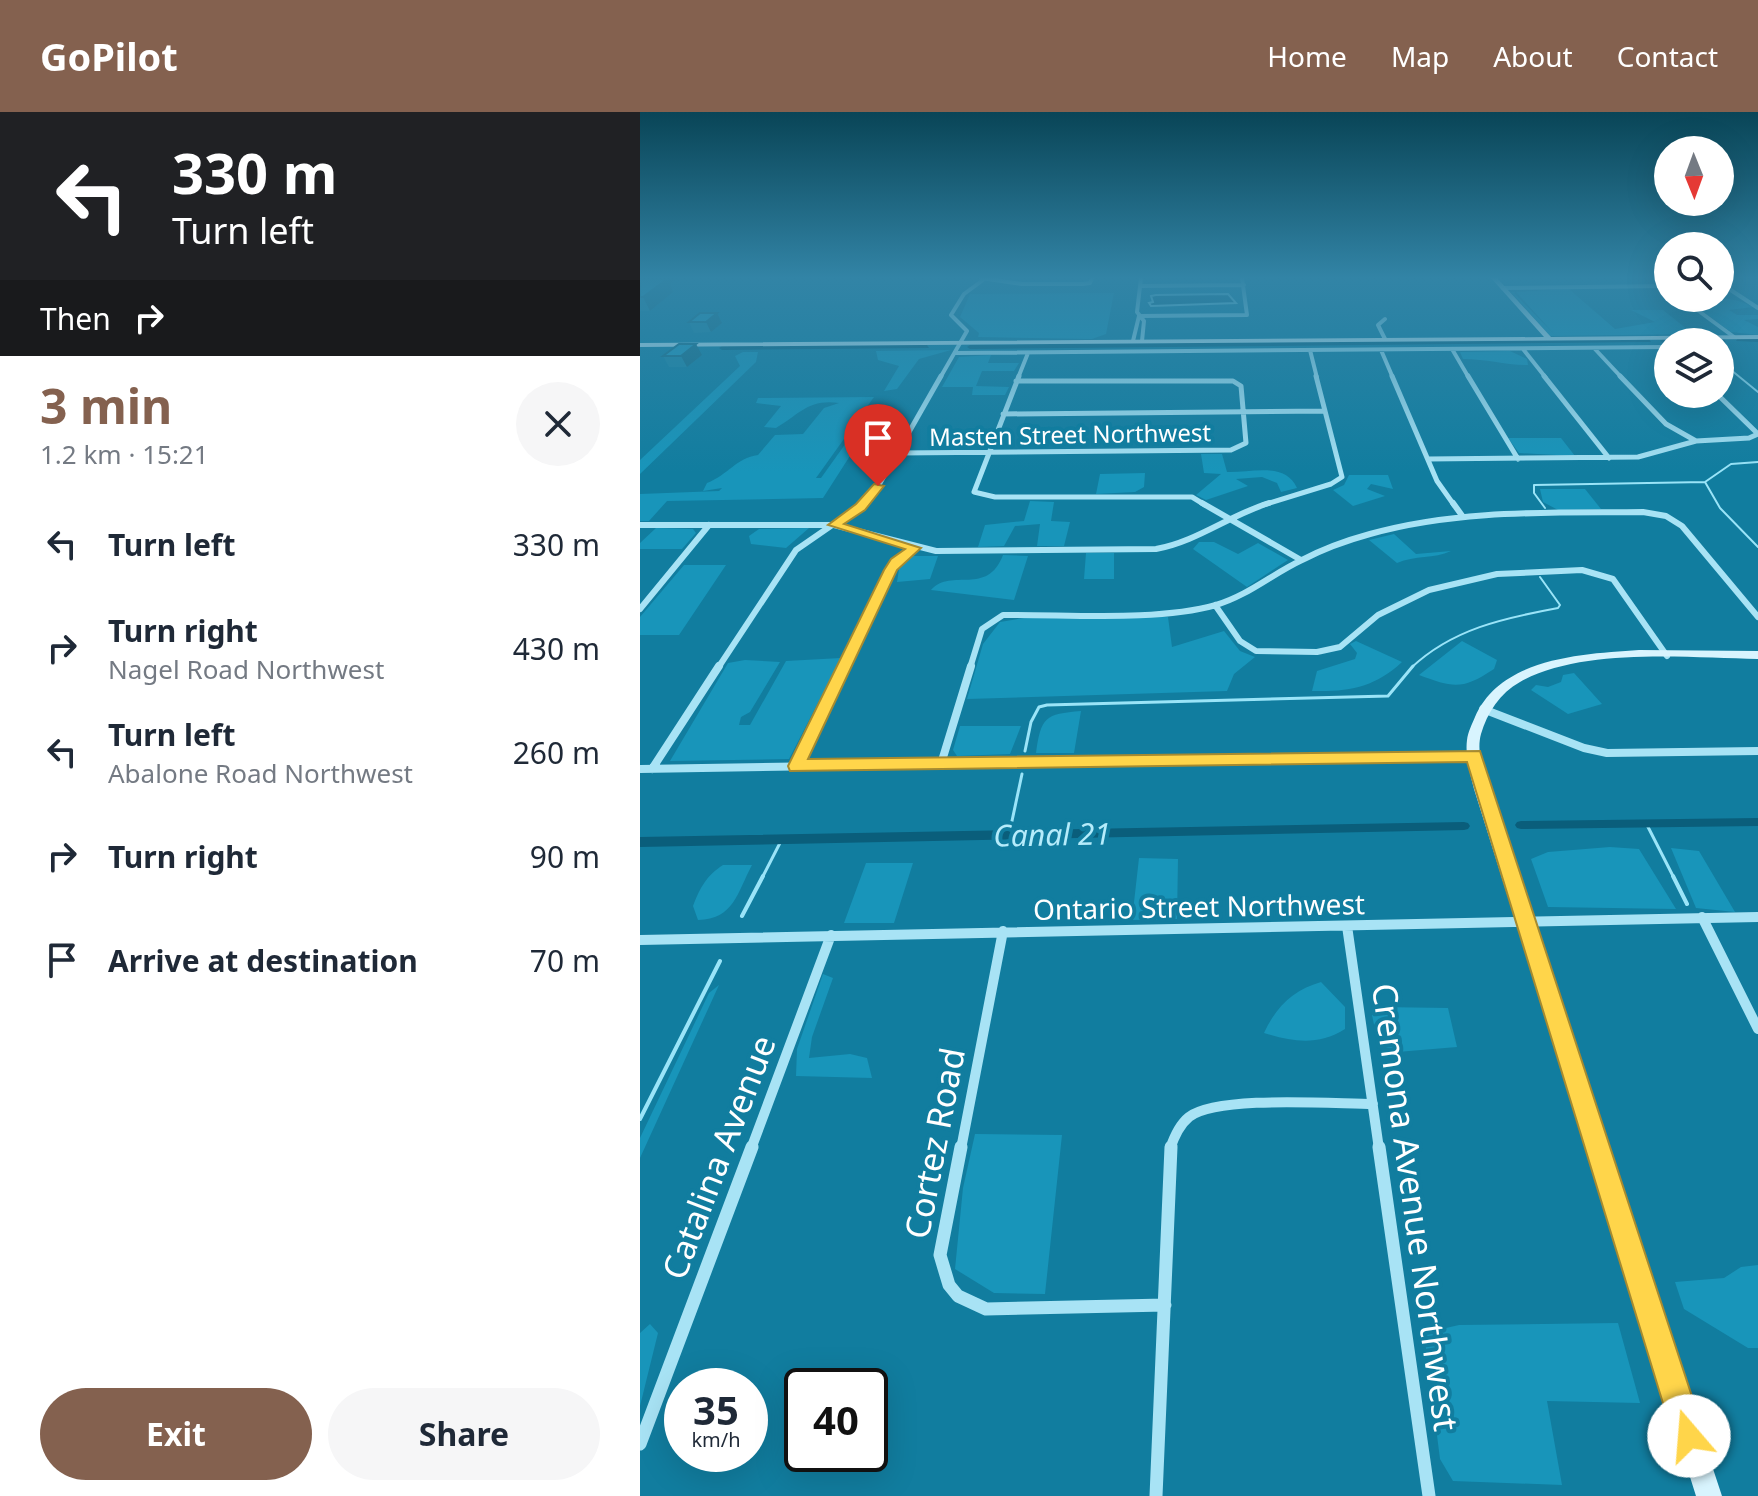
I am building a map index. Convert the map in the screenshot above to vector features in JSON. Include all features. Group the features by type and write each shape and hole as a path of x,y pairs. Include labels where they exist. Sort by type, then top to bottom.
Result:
{"main road":[{"path":"640,345 997,343"},
{"path":"1709,1496 1524,922 1474,756 1474,735 1483,709 1507,682 1552,663 1600,656 1758,655"}],"street":[{"path":"652,769 796,550 872,497 960,343"},
{"path":"1594,348 1666,424 1696,441"},
{"path":"1452,349 1518,459"},
{"path":"1523,349 1609,458"},
{"path":"956,353 1654,349"},
{"path":"640,525 834,525 936,551 1168,548 1229,518 1342,477 1310,350"},
{"path":"1381,350 1440,486 1463,517"},
{"path":"1028,353 973,487 982,496 1178,495 1202,501 1301,560"},
{"path":"1016,381 1233,381 1241,386 1243,412"},
{"path":"1428,459 1644,456 1696,441 1749,438 1758,434 1731,408"},
{"path":"1003,414 1325,411"},
{"name":"Masten Street Northwest","path":"897,453 1231,450 1246,443 1243,412"},
{"path":"941,764 982,629 990,621 1003,615 1173,612 1215,605 1255,590 1301,560 1369,534 1463,517 1637,512 1666,516 1682,526 1758,617"},
{"path":"640,609 709,525"},
{"path":"797,766 891,570 896,561 915,548"},
{"path":"1215,605 1240,641 1256,651 1317,652 1340,647 1378,615 1402,602 1465,580 1532,570 1582,570 1605,575 1621,588 1667,656"},
{"path":"1483,709 1584,748 1607,753 1758,751"},
{"path":"640,769 1474,756"},
{"path":"1702,917 1758,1029"},
{"name":"Ontario Street Northwest","path":"640,940 1758,917"},
{"name":"Cremona Avenue Northwest","path":"1347,926 1429,1496"},
{"name":"Cortez Road","path":"1003,931 940,1255 946,1284 958,1299 986,1309 1165,1305"},
{"name":"Catalina Avenue","path":"640,1444 831,935"},
{"path":"1156,1496 1168,1155 1177,1132 1193,1114 1224,1106 1373,1104"}],"shaded area":[{"path":"951,350 919,359 897,389 884,391 899,366 878,360 876,351"},
{"path":"1510,351 1527,359 1528,365 1463,359 1460,352"},
{"path":"743,352 758,352 756,362 640,474 640,460 740,366 735,356"},
{"path":"991,355 988,363 1019,363 1014,371 982,371 976,386 1009,387 1005,395 972,395 973,387 942,387 959,357"},
{"path":"874,397 816,478 821,478 861,422 873,420 823,498 667,501 649,521 640,521 640,494 719,491 722,488 703,491 707,483 758,455 775,435 803,434 824,408 839,403 812,405 776,428 764,427 781,406 756,403 758,398"},
{"path":"1508,438 1561,438 1575,456 1519,453"},
{"path":"1201,454 1222,454 1227,472 1276,471 1284,474 1297,488 1281,492 1277,483 1262,477 1236,479 1248,486 1206,500 1196,495 1221,474 1204,473"},
{"path":"1145,473 1144,487 1135,492 1096,494 1100,474"},
{"path":"1349,475 1388,475 1393,489 1371,484 1367,489 1385,496 1353,506 1333,490 1344,485"},
{"path":"1540,489 1585,489 1601,509 1558,510 1543,502"},
{"path":"1030,501 1054,502 1051,521 1070,522 1064,546 1037,546 1040,524 1015,526 1004,546 978,547 985,525 1024,521"},
{"path":"656,528 693,529 696,533 682,549 640,549 640,543"},
{"path":"809,528 786,548 751,544 749,536 759,529"},
{"path":"1394,534 1416,554 1451,551 1397,563 1369,540"},
{"path":"1199,542 1214,542 1238,554 1258,543 1288,560 1247,587 1193,549"},
{"path":"1086,553 1114,553 1114,579 1084,579"},
{"path":"1003,555 1028,556 1014,600 931,590 949,581 988,575"},
{"path":"913,556 938,556 930,579 897,582 899,569"},
{"path":"684,565 726,565 679,635 640,635 640,617"},
{"path":"1168,617 1172,647 1224,631 1240,651 1255,657 1234,674 1227,691 967,699 983,644 1000,622 1024,618"},
{"path":"1356,641 1402,662 1382,677 1361,686 1312,691 1317,671 1355,659 1357,653 1350,644"},
{"path":"1462,641 1497,660 1494,669 1474,681 1458,685 1419,675"},
{"path":"841,658 789,759 670,761 728,663 745,660 780,662 750,712 741,717 739,725 750,725 786,661"},
{"path":"1574,673 1602,704 1568,714 1531,690 1536,685 1548,687 1561,682 1563,675"},
{"path":"1081,711 1074,753 1036,753 1040,732 1047,720 1059,714"},
{"path":"960,726 1021,726 1010,754 957,756 953,750"},
{"path":"1610,847 1639,849 1676,909 1548,907 1531,859 1548,852"},
{"path":"1671,848 1699,851 1735,912 1696,908"},
{"path":"1139,858 1178,859 1177,919 1132,920"},
{"path":"866,863 913,863 894,923 844,923"},
{"path":"723,865 752,865 727,910 720,915 698,920 693,906 698,894 708,878"},
{"path":"823,974 833,978 812,1037 809,1058 850,1054 867,1058 872,1078 796,1076 797,1049"},
{"path":"1321,982 1345,1007 1345,1029 1325,1038 1305,1041 1264,1033 1286,1001"},
{"path":"719,985 640,1158 640,1138 709,993"},
{"path":"1379,1007 1448,1008 1457,1047 1397,1052 1378,1044 1372,1015"},
{"path":"975,1134 1062,1135 1045,1294 994,1293 955,1269 963,1188"},
{"path":"1758,1265 1758,1348 1748,1348 1684,1309 1675,1282 1724,1278 1741,1267"},
{"path":"1618,1323 1640,1403 1547,1401 1562,1485 1453,1481 1440,1459 1424,1333 1459,1325"},
{"path":"650,1324 658,1333 640,1406 640,1333"}],"building":[{"path":"679,344 696,344 681,356 663,356"}],"waterway":[{"path":"970,347 1469,343"},
{"path":"722,348 927,347"},
{"path":"1734,372 1758,392"},
{"path":"1705,482 1731,464 1758,462"},
{"path":"1545,508 1534,493 1534,485 1705,482"},
{"path":"1705,482 1720,508 1758,547"},
{"path":"1412,667 1444,644 1480,627 1558,608 1560,605 1540,577"},
{"path":"1025,751 1031,722 1039,707 1047,705 1388,696 1412,667"},
{"path":"1009,835 1022,774"},
{"name":"Canal 21","path":"1521,825 1758,822"},
{"path":"1646,823 1674,878"},
{"name":"Canal 21","path":"640,842 1464,826"},
{"path":"762,878 782,839"},
{"path":"742,916 763,876"},
{"path":"1674,878 1687,904"},
{"path":"640,1119 720,961"}],"route":[{"path":"878,486 861,507 834,525 915,548 896,561 891,570 797,766 1474,756 1481,789 1689,1436"}]}
